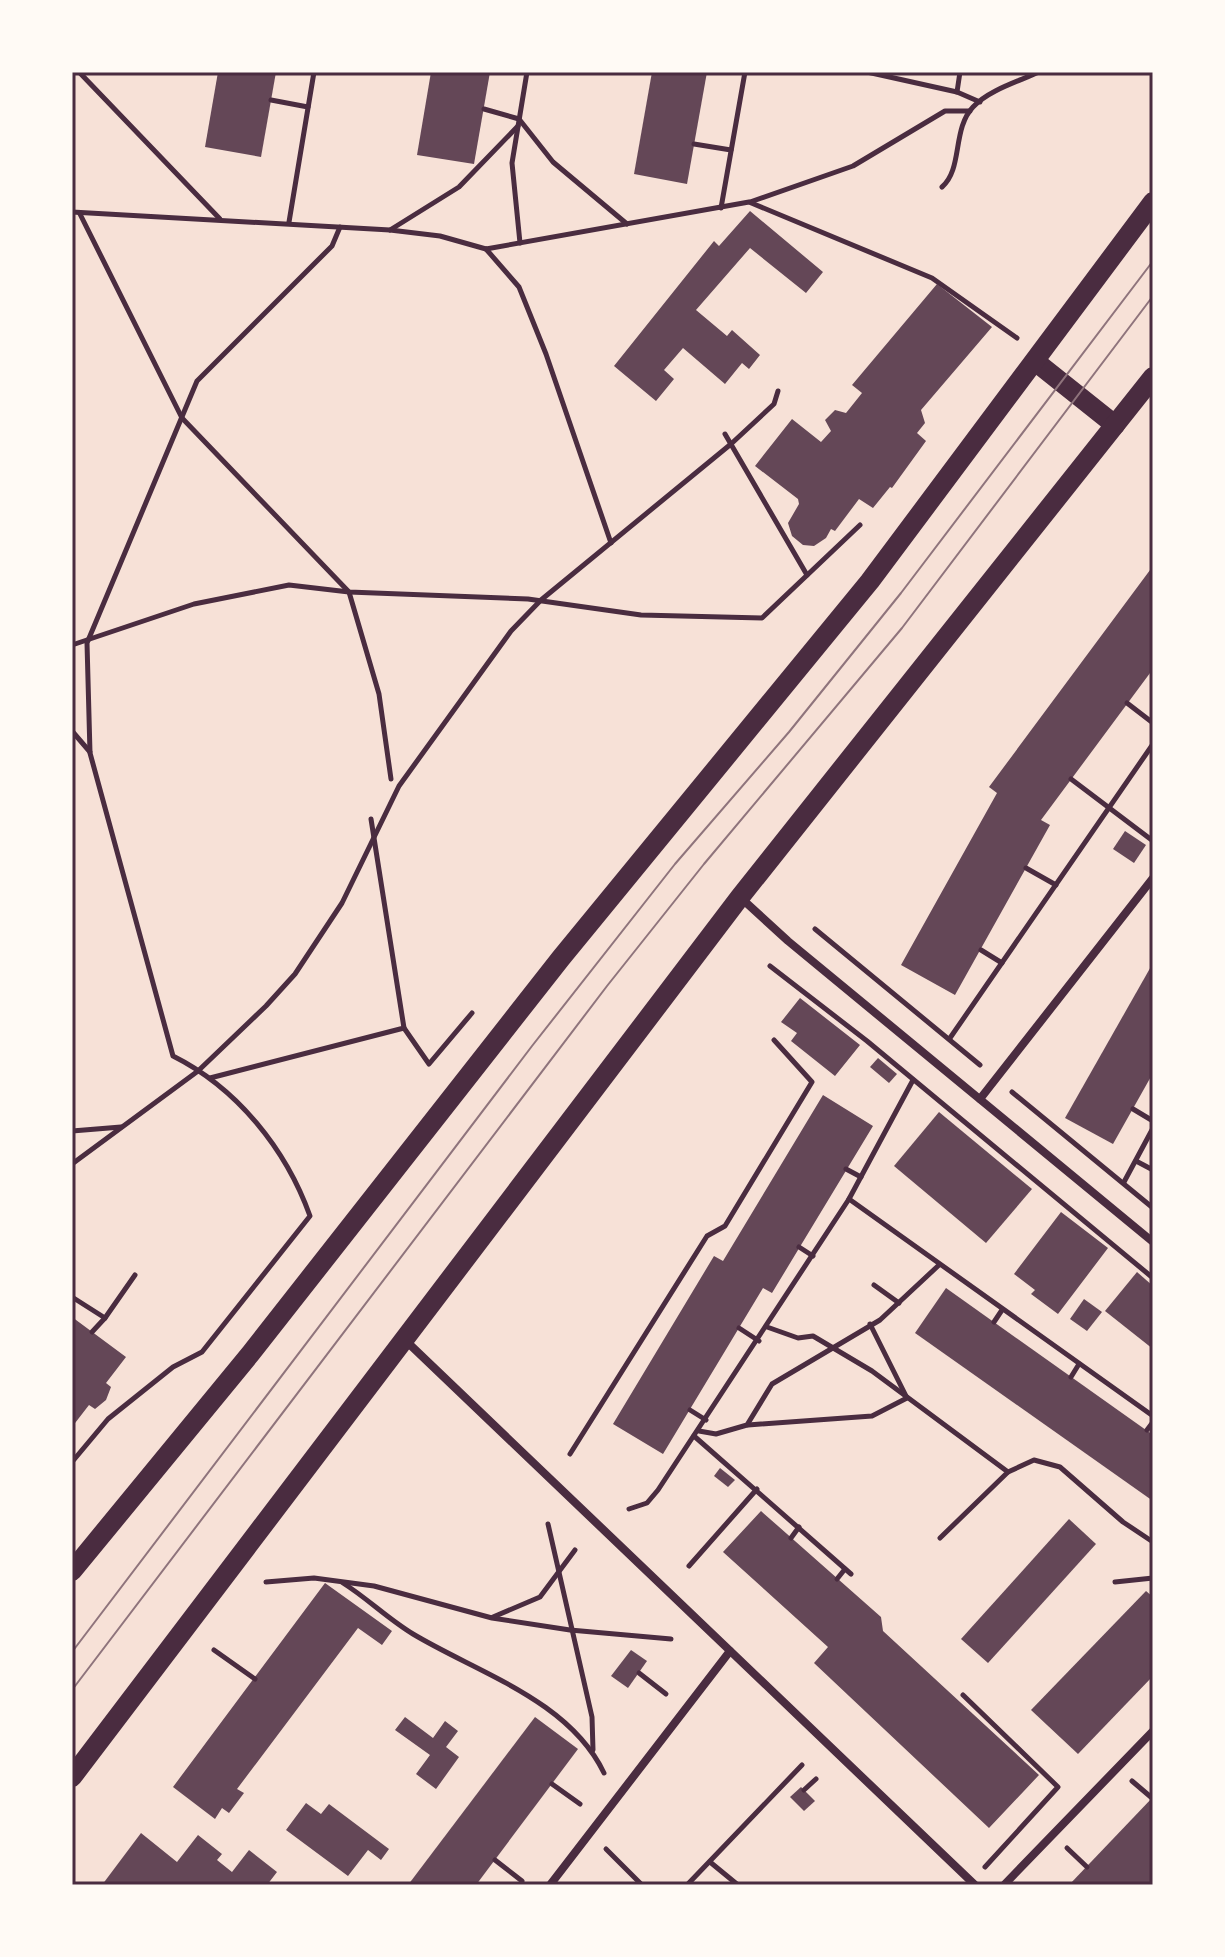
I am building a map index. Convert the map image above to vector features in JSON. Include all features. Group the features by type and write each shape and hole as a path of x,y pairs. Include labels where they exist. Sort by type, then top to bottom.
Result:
{"main road":[{"path":"72,1571 251,1353 561,958 870,581 1153,202"},
{"path":"1036,362 1115,425"},
{"path":"72,1777 740,897 1153,377"}],"street":[{"path":"980,1099 1153,878"},
{"path":"740,897 1153,1242"},
{"path":"403,1339 973,1883"},
{"path":"550,1885 730,1651"},
{"path":"1004,1885 1153,1731"}],"path":[{"path":"79,72 221,219"},
{"path":"289,222 314,72"},
{"path":"520,243 512,163 527,72"},
{"path":"721,208 745,72"},
{"path":"867,72 957,92 980,102"},
{"path":"957,92 960,72"},
{"path":"942,187 949,181 960,131 970,111 980,102 1039,72"},
{"path":"271,100 308,107"},
{"path":"484,109 519,122 553,162 628,224"},
{"path":"391,779 379,694 349,592 182,418 76,213 289,222 390,230 440,236 486,249 749,202 853,166 945,111 970,111"},
{"path":"390,230 459,187 519,122"},
{"path":"694,144 731,150"},
{"path":"749,202 932,278 1014,339 1027,332"},
{"path":"72,1462 108,1419 173,1367 202,1352 310,1216 279,1148 209,1078 173,1056 90,753 87,643 197,381 332,246 340,227"},
{"path":"486,249 519,287 546,354 611,543"},
{"path":"72,1164 198,1071 235,1038 295,974 342,903 399,786 511,631 541,600 731,444 774,404 778,391"},
{"path":"725,434 807,575"},
{"path":"72,645 87,643 194,604 289,585 349,592 541,600 641,615 762,618 860,525"},
{"path":"1127,703 1153,723"},
{"path":"72,731 90,753"},
{"path":"950,1038 1153,744"},
{"path":"1071,779 1153,841"},
{"path":"371,819 404,1028 429,1064 472,1013"},
{"path":"1026,868 1056,885"},
{"path":"981,950 1002,963"},
{"path":"770,966 1153,1278"},
{"path":"209,1078 404,1028"},
{"path":"570,1454 707,1236 725,1226 812,1082 774,1040"},
{"path":"629,1509 647,1503 759,1341 849,1199 913,1080"},
{"path":"1133,1109 1153,1121"},
{"path":"72,1131 122,1127"},
{"path":"1124,1182 1153,1128"},
{"path":"1136,1161 1153,1170"},
{"path":"846,1169 861,1177"},
{"path":"849,1199 1153,1419 1147,1430"},
{"path":"799,1247 813,1256"},
{"path":"747,1425 772,1384 870,1324 899,1303 939,1265"},
{"path":"92,1332 135,1275"},
{"path":"874,1285 899,1303"},
{"path":"72,1297 105,1318"},
{"path":"994,1322 1002,1310"},
{"path":"870,1324 907,1398"},
{"path":"767,1327 798,1338 813,1336 872,1371 1008,1472"},
{"path":"739,1328 759,1341"},
{"path":"1071,1377 1079,1364"},
{"path":"696,1434 716,1434 747,1425 872,1416 907,1398"},
{"path":"690,1410 706,1420"},
{"path":"696,1434 851,1574"},
{"path":"940,1538 1008,1472 1034,1460 1060,1467 1123,1522 1153,1542"},
{"path":"689,1566 757,1489"},
{"path":"548,1524 557,1576 592,1717 593,1751"},
{"path":"791,1538 799,1527"},
{"path":"492,1618 540,1597 575,1550"},
{"path":"837,1579 845,1569"},
{"path":"266,1582 314,1578 374,1586 492,1618 570,1630 671,1639"},
{"path":"1115,1582 1153,1578"},
{"path":"338,1581 414,1635 548,1709 593,1751 604,1773"},
{"path":"214,1650 255,1679"},
{"path":"639,1673 666,1694"},
{"path":"963,1695 1058,1787 973,1883"},
{"path":"687,1885 802,1765"},
{"path":"1128,1777 1152,1798"},
{"path":"804,1790 816,1779"},
{"path":"552,1784 580,1804"},
{"path":"1063,1844 1087,1867"},
{"path":"606,1849 642,1885"},
{"path":"495,1860 522,1881"},
{"path":"710,1862 738,1885"}],"building":[{"path":"218,72 276,72 261,157 205,147"},
{"path":"431,72 490,72 474,164 417,155"},
{"path":"652,72 707,72 687,184 634,174"},
{"path":"750,211 823,272 806,293 750,248 696,310 727,336 732,330 760,355 749,369 742,363 725,384 683,348 664,370 674,379 656,401 614,366 714,241 719,246"},
{"path":"937,284 992,327 921,410 925,423 917,433 926,441 892,488 873,508 859,499 835,531 831,529 826,538 814,546 803,545 792,536 788,523 799,504 798,499 755,466 792,419 821,442 831,431 825,420 835,410 846,413 862,393 852,385"},
{"path":"1153,566 1153,669 1041,820 1050,825 955,995 901,965 997,793 989,787"},
{"path":"1125,831 1146,845 1134,863 1113,849"},
{"path":"1153,963 1153,1073 1113,1144 1065,1118"},
{"path":"800,998 860,1045 835,1076 791,1041 797,1033 781,1022"},
{"path":"878,1058 897,1074 889,1083 870,1067"},
{"path":"823,1095 873,1126 772,1293 763,1288 663,1454 613,1424 714,1256 723,1261"},
{"path":"939,1112 1032,1189 986,1243 894,1166"},
{"path":"1061,1212 1108,1248 1058,1314 1031,1294 1035,1290 1014,1274"},
{"path":"1137,1272 1153,1286 1153,1349 1105,1311"},
{"path":"946,1288 1153,1435 1153,1501 915,1333"},
{"path":"1084,1299 1102,1312 1087,1331 1070,1319"},
{"path":"72,1317 126,1357 106,1383 111,1387 106,1400 95,1409 89,1405 72,1427"},
{"path":"720,1468 735,1480 728,1487 714,1476"},
{"path":"761,1511 881,1617 883,1631 1039,1775 989,1828 814,1663 828,1647 723,1552"},
{"path":"1069,1519 1096,1544 988,1663 961,1639"},
{"path":"325,1583 392,1631 382,1645 358,1628 237,1789 244,1793 229,1813 222,1808 215,1819 173,1787"},
{"path":"1146,1591 1153,1597 1153,1676 1078,1754 1031,1710"},
{"path":"631,1650 647,1661 628,1688 611,1676"},
{"path":"405,1717 433,1738 445,1721 458,1731 446,1747 459,1757 436,1789 416,1774 430,1755 395,1730"},
{"path":"535,1717 578,1749 476,1885 408,1885"},
{"path":"801,1787 815,1801 804,1811 790,1797"},
{"path":"1153,1797 1150,1885 1069,1885"},
{"path":"306,1803 321,1814 329,1804 389,1849 381,1860 368,1850 348,1876 286,1830"},
{"path":"141,1833 177,1862 198,1835 222,1854 217,1860 232,1872 249,1850 277,1872 267,1885 102,1885"}],"tram line":[{"path":"72,1652 532,1046 675,864 789,732 901,593 1153,261"},
{"path":"72,1690 607,986 704,864 902,628 1153,296"}]}
